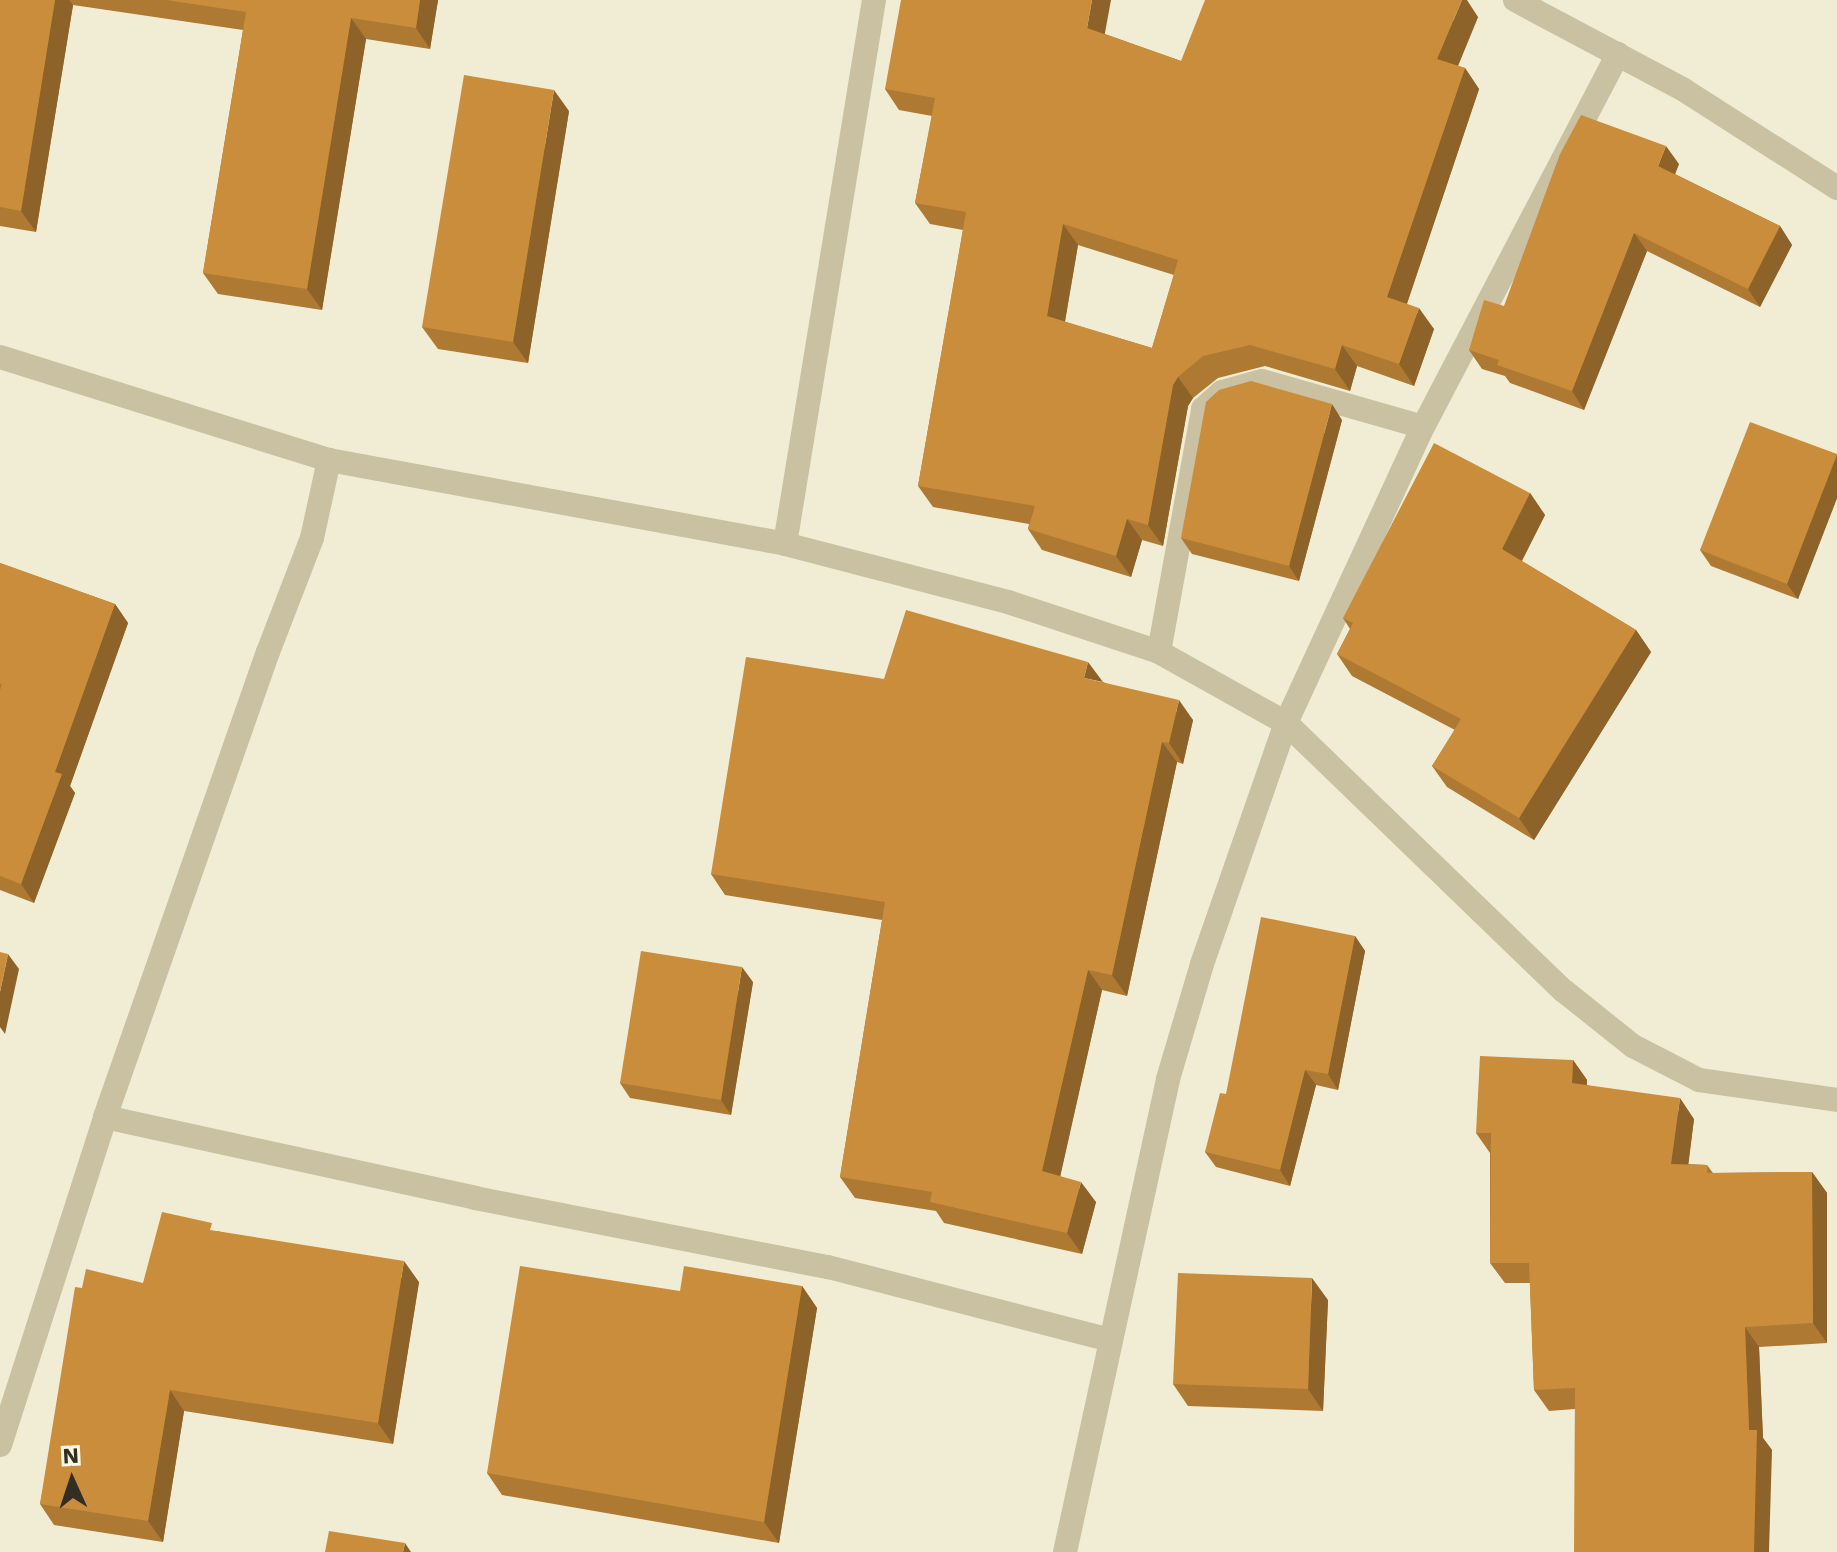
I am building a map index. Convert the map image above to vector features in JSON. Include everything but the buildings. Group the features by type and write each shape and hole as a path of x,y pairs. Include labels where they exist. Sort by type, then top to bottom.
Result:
{"street":[{"path":"785,544 874,0"},
{"path":"1515,0 1684,90 1837,188"},
{"path":"1065,1552 1168,1079 1202,964 1286,723 1423,427 1618,54"},
{"path":"0,357 329,460 785,544 1008,602 1159,652 1286,723 1564,991 1633,1046 1699,1080 1837,1100"},
{"path":"1159,652 1203,409 1222,392 1262,381 1423,427"},
{"path":"0,1445 105,1117 268,652 312,538 329,460"},
{"path":"105,1117 475,1198 828,1267 1111,1340"}]}
